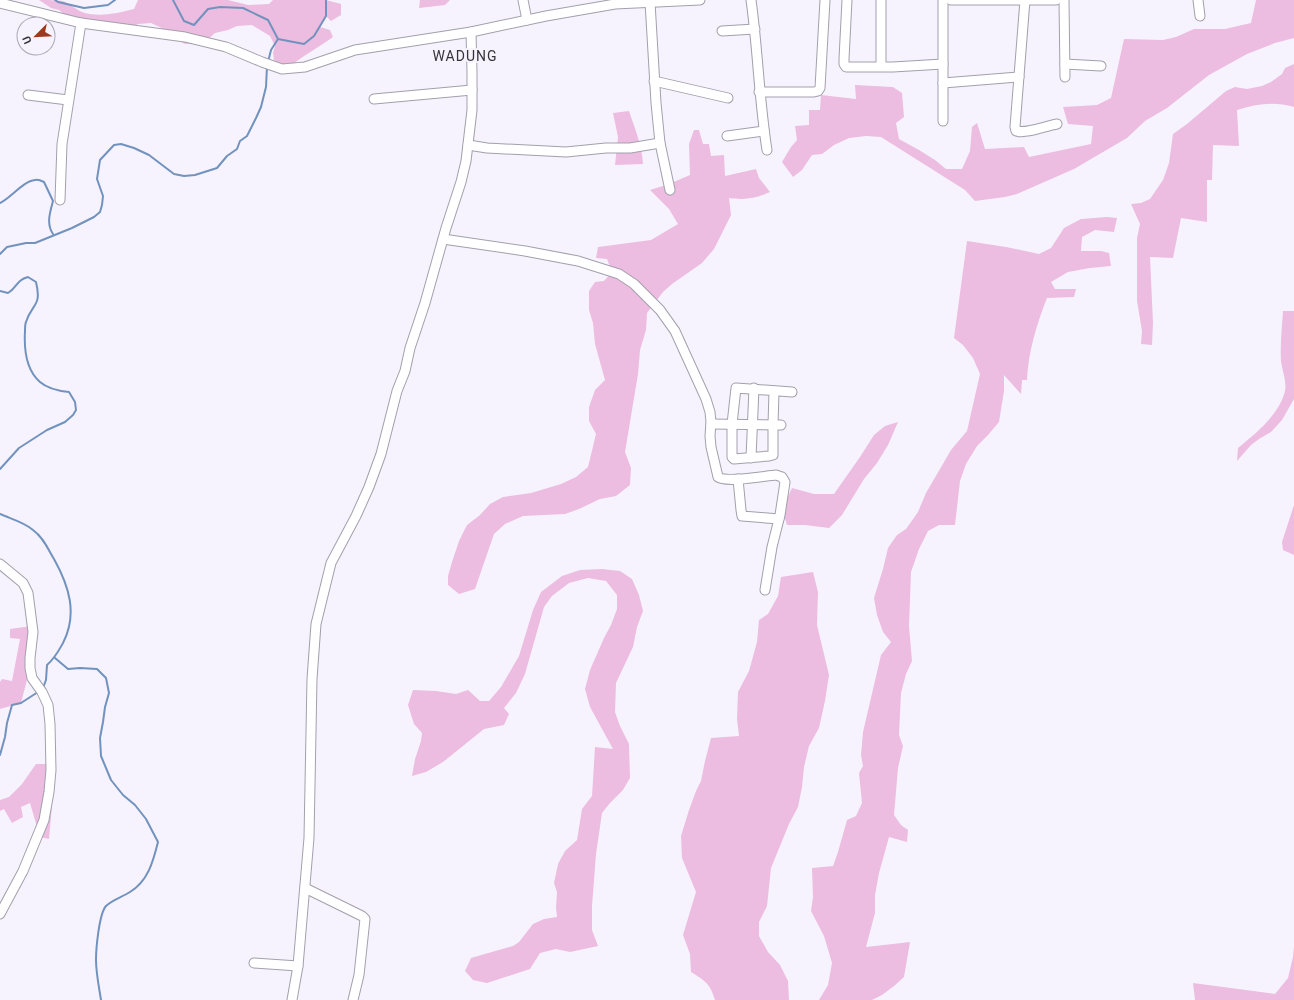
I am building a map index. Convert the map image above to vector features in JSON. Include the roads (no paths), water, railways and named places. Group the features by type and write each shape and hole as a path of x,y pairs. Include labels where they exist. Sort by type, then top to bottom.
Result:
{"street":[{"path":"523,0 528,20"},
{"path":"0,3 81,23 184,37 226,47 262,62 282,68 305,68 355,50 471,32 615,2 700,0"},
{"path":"751,0 755,29 759,92 767,150"},
{"path":"759,92 818,91 820,88 825,0"},
{"path":"847,0 844,64 846,67 893,67 943,64"},
{"path":"881,0 881,66"},
{"path":"943,0 943,121"},
{"path":"951,0 1056,0"},
{"path":"1025,0 1020,77 1015,118 1016,131 1033,130 1057,124"},
{"path":"1064,0 1065,77"},
{"path":"1198,0 1200,16"},
{"path":"654,1 654,81 660,143 670,190"},
{"path":"60,200 62,144 81,23"},
{"path":"722,31 755,29"},
{"path":"292,1000 298,966 309,838 312,679 316,624 331,563 356,516 369,487 381,454 405,371 410,348 425,304 461,182 466,161 470,132 472,90 471,32"},
{"path":"1065,64 1101,66"},
{"path":"943,83 1020,77"},
{"path":"654,81 728,98"},
{"path":"374,99 472,90"},
{"path":"28,95 68,100"},
{"path":"727,136 764,130"},
{"path":"468,145 487,148 566,152 606,148 630,148 660,143"},
{"path":"443,239 525,251 578,261 619,274 634,284 660,310 675,331 706,399 710,412 711,447 718,477 723,479 738,479 776,475 784,479 785,482 779,519 772,548 765,590"},
{"path":"774,392 776,425 773,455 734,459 732,457 732,424 736,388 754,388 774,392 792,392"},
{"path":"751,458 754,388"},
{"path":"711,424 776,425"},
{"path":"738,479 743,517 779,519"},
{"path":"0,564 23,583 28,593 33,632 30,658 32,678 42,692 48,705 51,770 44,820 23,871 0,914"},
{"path":"305,888 362,916 365,919 359,975 353,1000"},
{"path":"254,963 298,966"}],"waterway":[{"path":"55,0 84,8 108,5 115,0"},
{"path":"173,0 184,21 194,25 208,9 220,7 243,8 268,20 278,39"},
{"path":"278,39 304,44 314,36 326,16 326,0"},
{"path":"268,62 271,50 278,39"},
{"path":"0,254 7,247 26,243 35,243 72,228 94,217 100,212 103,196 97,179 100,160 114,145 121,144 149,155 174,174 184,176 195,175 217,168 227,156 237,149 240,141 247,136 256,118 261,107 266,87 267,66"},
{"path":"0,203 26,183 37,180 44,182 53,201 49,222 53,234"},
{"path":"0,291 8,293 24,278 28,277 36,282 38,290 37,301 28,316 25,326 26,351 29,365 35,377 40,382 54,389 69,392 75,402 76,410 65,422 47,430 19,448 0,469"},
{"path":"0,514 26,525 40,536 64,579 70,600 71,611 68,632 58,652 47,665 46,680 43,688"},
{"path":"55,658 68,669 97,669 106,678 109,693 100,738 101,756 111,780 146,819 158,842 152,864 145,877 136,888 108,904 101,916 96,955 96,970 101,1000"},
{"path":"0,755 12,705 21,703 38,692"}],"district":[{"name":"WADUNG","path":"465,56"}]}
